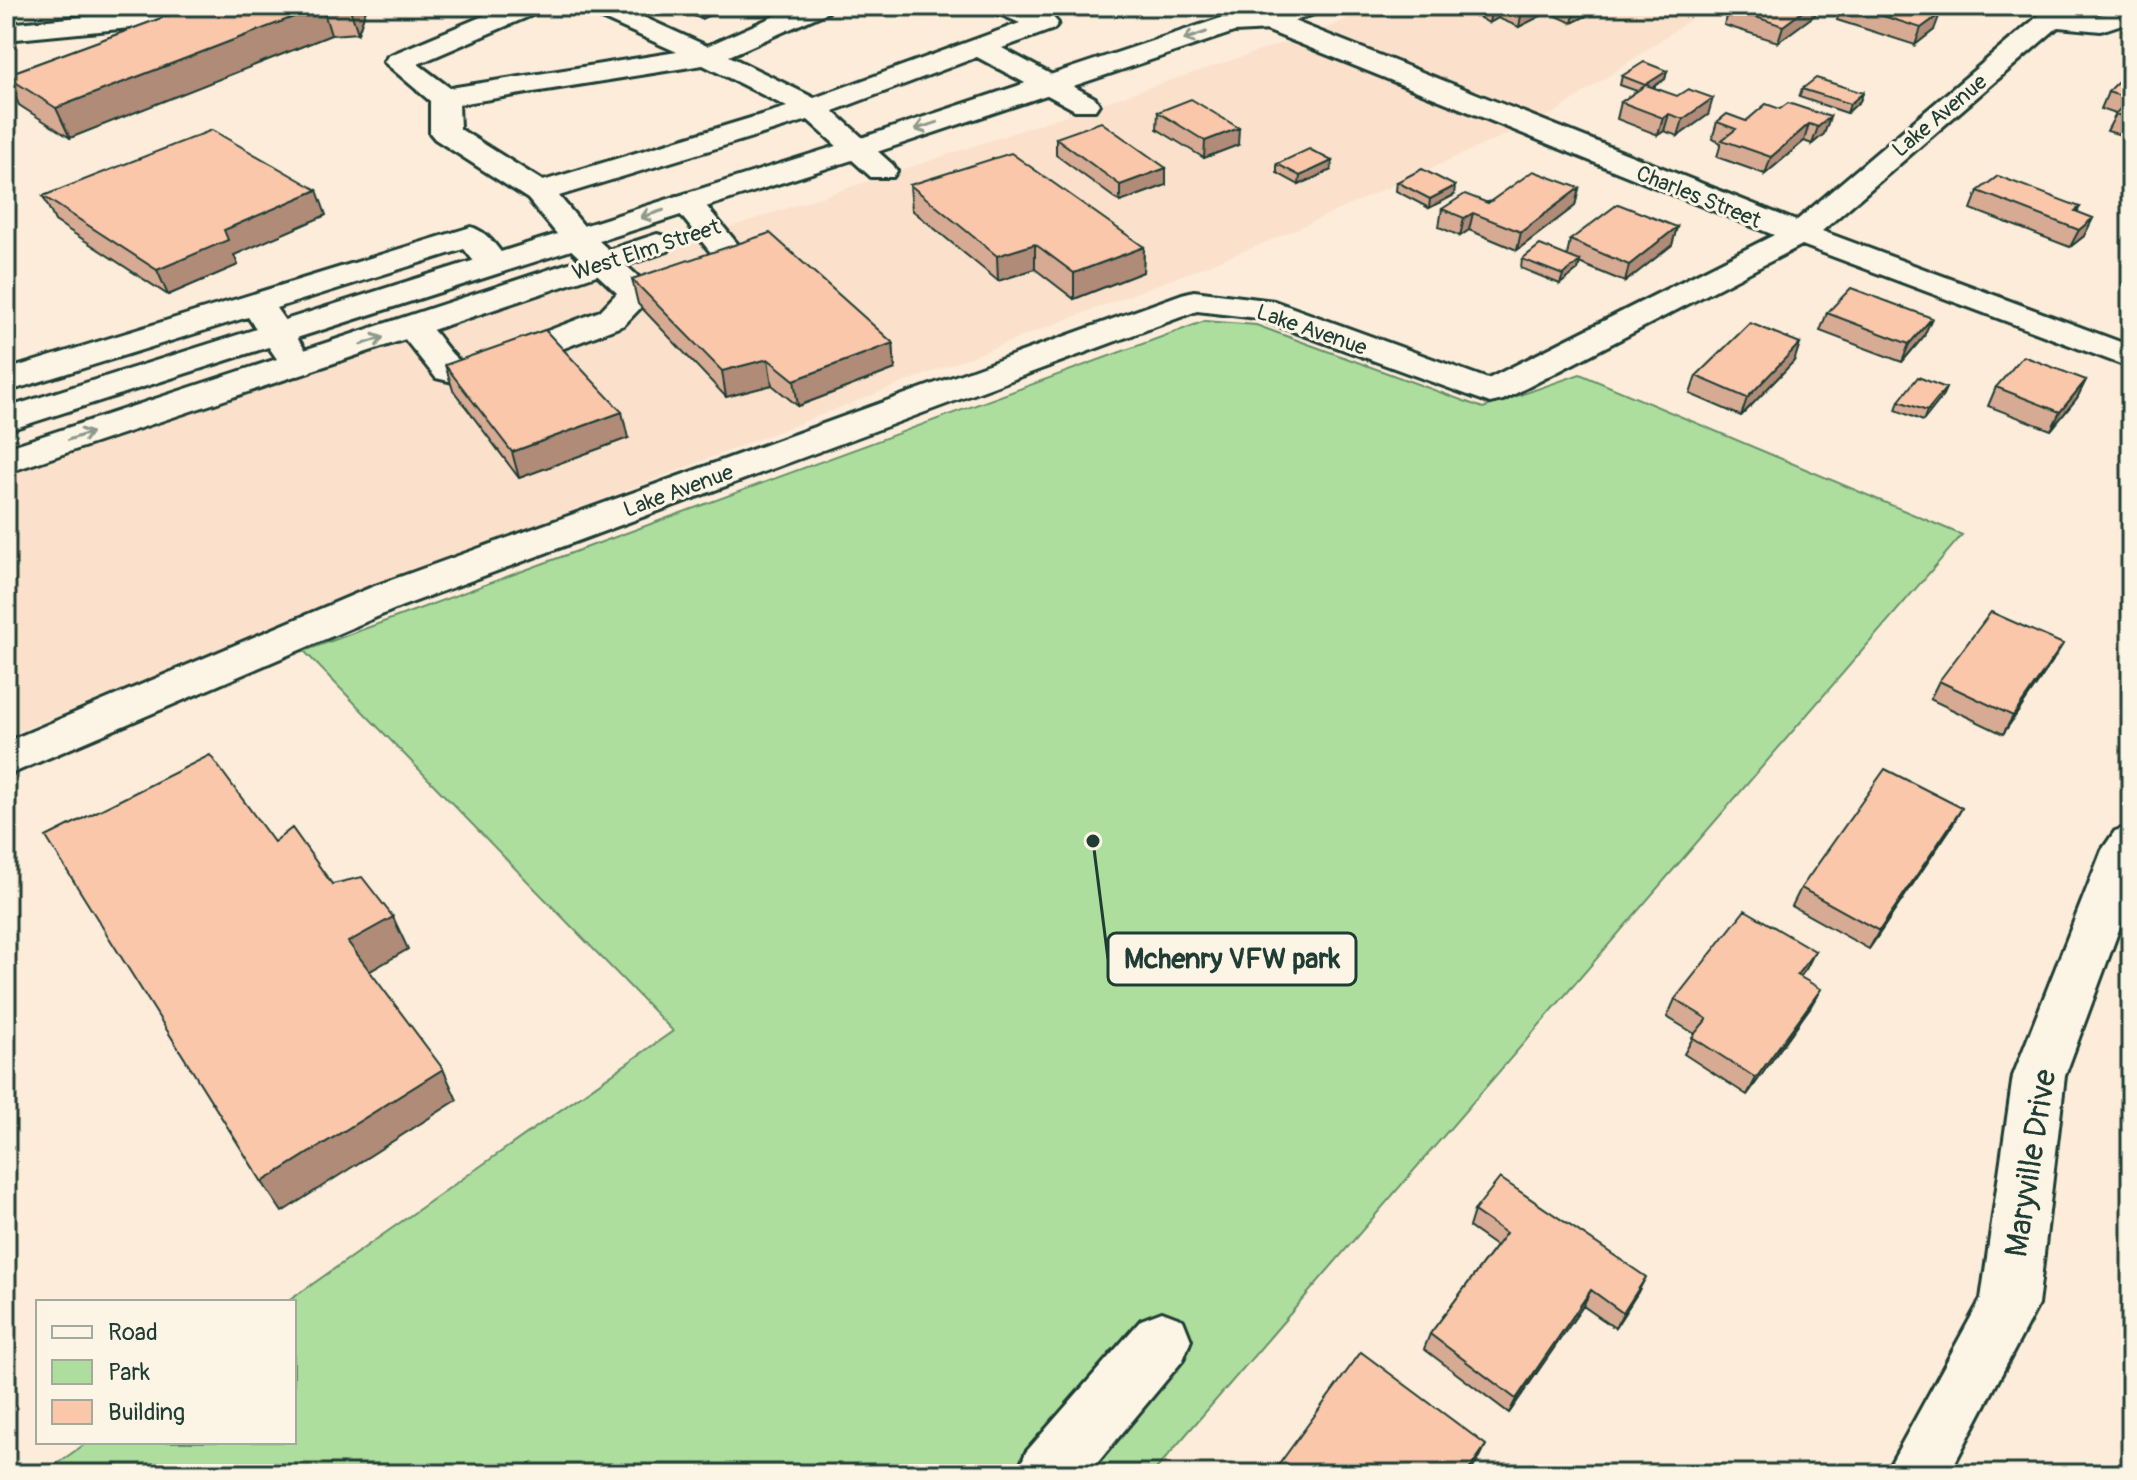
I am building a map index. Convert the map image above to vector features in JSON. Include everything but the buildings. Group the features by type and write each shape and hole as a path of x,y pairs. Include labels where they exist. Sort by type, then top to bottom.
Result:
{"street":[{"path":"530,6 398,62 444,98 707,56 819,6"},
{"path":"597,6 813,109 882,171"},
{"path":"539,192 813,109 1044,23 1004,6"},
{"name":"West Elm Street","path":"6,461 604,262 698,215 857,149 1231,24 1271,22 1310,6"},
{"path":"2061,10 2101,23 2131,12"},
{"name":"Lake Avenue","path":"6,760 386,597 1194,301 1262,308 1490,392 1798,235 2061,10"},
{"path":"6,32 158,12"},
{"name":"West Elm Street","path":"6,420 278,336 577,238 698,215 882,171 1260,43 1269,38 1271,22"},
{"name":"Charles Street","path":"1271,22 1493,115 1798,235 2131,358"},
{"path":"979,47 1085,104"},
{"path":"444,98 445,133 539,192 577,238 636,293"},
{"path":"413,328 448,371 466,374 612,318 636,293 724,264 729,253 698,215"},
{"path":"6,381 471,237 493,264"},
{"path":"372,267 396,296"},
{"path":"256,303 298,365"},
{"path":"148,337 162,372"},
{"name":"Maryville Drive","path":"1916,1474 2009,1305 2039,1076 2125,850 2131,844"},
{"path":"1048,1474 1162,1340"}],"shaded area":[{"path":"1377,6 1710,6 1556,112 1267,242 300,617 6,737 6,468 1325,29"}],"green space":[{"path":"1205,321 1256,325 1483,408 1580,374 1962,535 1152,1474 42,1474 85,1444 296,1444 296,1300 290,1300 673,1031 304,651"}],"place":[{"name":"Mchenry VFW park","path":"1093,841"}]}
